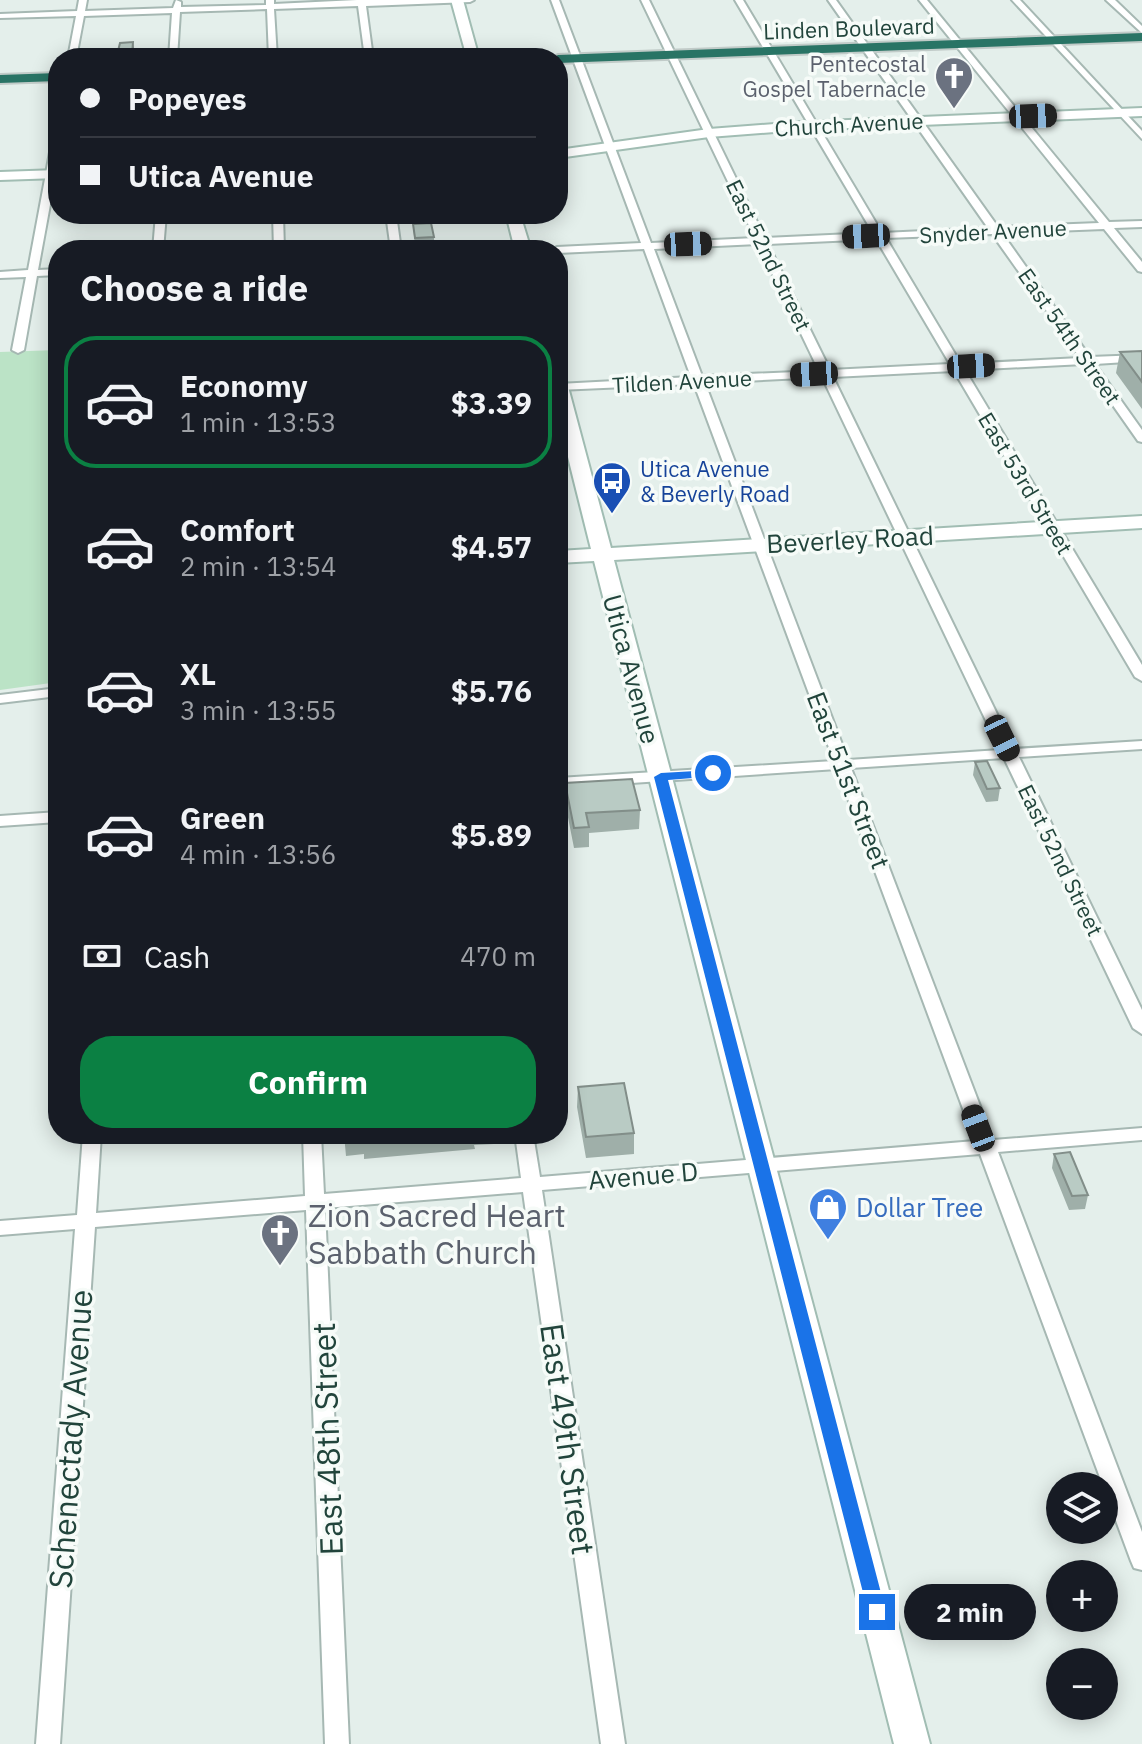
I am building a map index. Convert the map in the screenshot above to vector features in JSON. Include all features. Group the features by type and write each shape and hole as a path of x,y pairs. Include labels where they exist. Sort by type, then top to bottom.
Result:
{"highway":[{"name":"Linden Boulevard","path":"568,58 1142,37"},
{"path":"0,79 48,77"}],"main road":[{"path":"457,0 470,48"},
{"name":"Church Avenue","path":"568,153 709,133 813,125 1142,112"},
{"path":"0,176 48,174"},
{"name":"Utica Avenue","path":"568,423 912,1744"},
{"name":"Beverley Road","path":"568,556 1142,522"}],"street":[{"path":"74,48 83,0"},
{"path":"174,48 177,0"},
{"path":"0,16 176,10 271,3 470,0"},
{"name":"East 51st Street","path":"555,0 1142,1561"},
{"name":"East 52nd Street","path":"645,0 1142,1028"},
{"name":"East 53rd Street","path":"739,0 1142,677"},
{"name":"East 54th Street","path":"832,0 1142,438"},
{"path":"923,0 1142,269"},
{"path":"1016,0 1142,136"},
{"path":"1110,0 1142,31"},
{"path":"361,2 368,48"},
{"path":"271,3 273,48"},
{"path":"18,350 48,201"},
{"name":"Snyder Avenue","path":"568,250 1142,224"},
{"path":"0,275 48,272"},
{"name":"Tilden Avenue","path":"568,385 1142,358"},
{"path":"0,699 48,693"},
{"path":"568,782 1142,745"},
{"path":"0,821 48,818"},
{"name":"Avenue D","path":"0,1228 1142,1134"},
{"name":"Schenectady Avenue","path":"48,1744 91,1144"},
{"name":"East 48th Street","path":"312,1144 329,1489 337,1744"},
{"name":"East 49th Street","path":"525,1144 613,1744"}],"green space":[{"path":"48,350 48,683 0,690 0,352"}],"building":[{"path":"133,42 133,48 119,48 120,43"},
{"path":"413,224 431,224 434,237 415,238"},
{"path":"1142,351 1142,382 1120,352"},
{"path":"987,761 1000,788 987,789 975,762"},
{"path":"632,779 640,810 586,813 589,827 574,828 568,783"},
{"path":"624,1083 634,1133 586,1137 578,1087"},
{"path":"1070,1152 1088,1195 1072,1196 1054,1154"}],"place":[{"name":"Pentecostal Gospel Tabernacle","path":"954,110"},
{"name":"Utica Avenue & Beverly Road","path":"612,515"},
{"name":"Dollar Tree","path":"828,1241"},
{"name":"Zion Sacred Heart Sabbath Church","path":"280,1267"}],"route":[{"path":"713,773 661,777 877,1612"}]}
